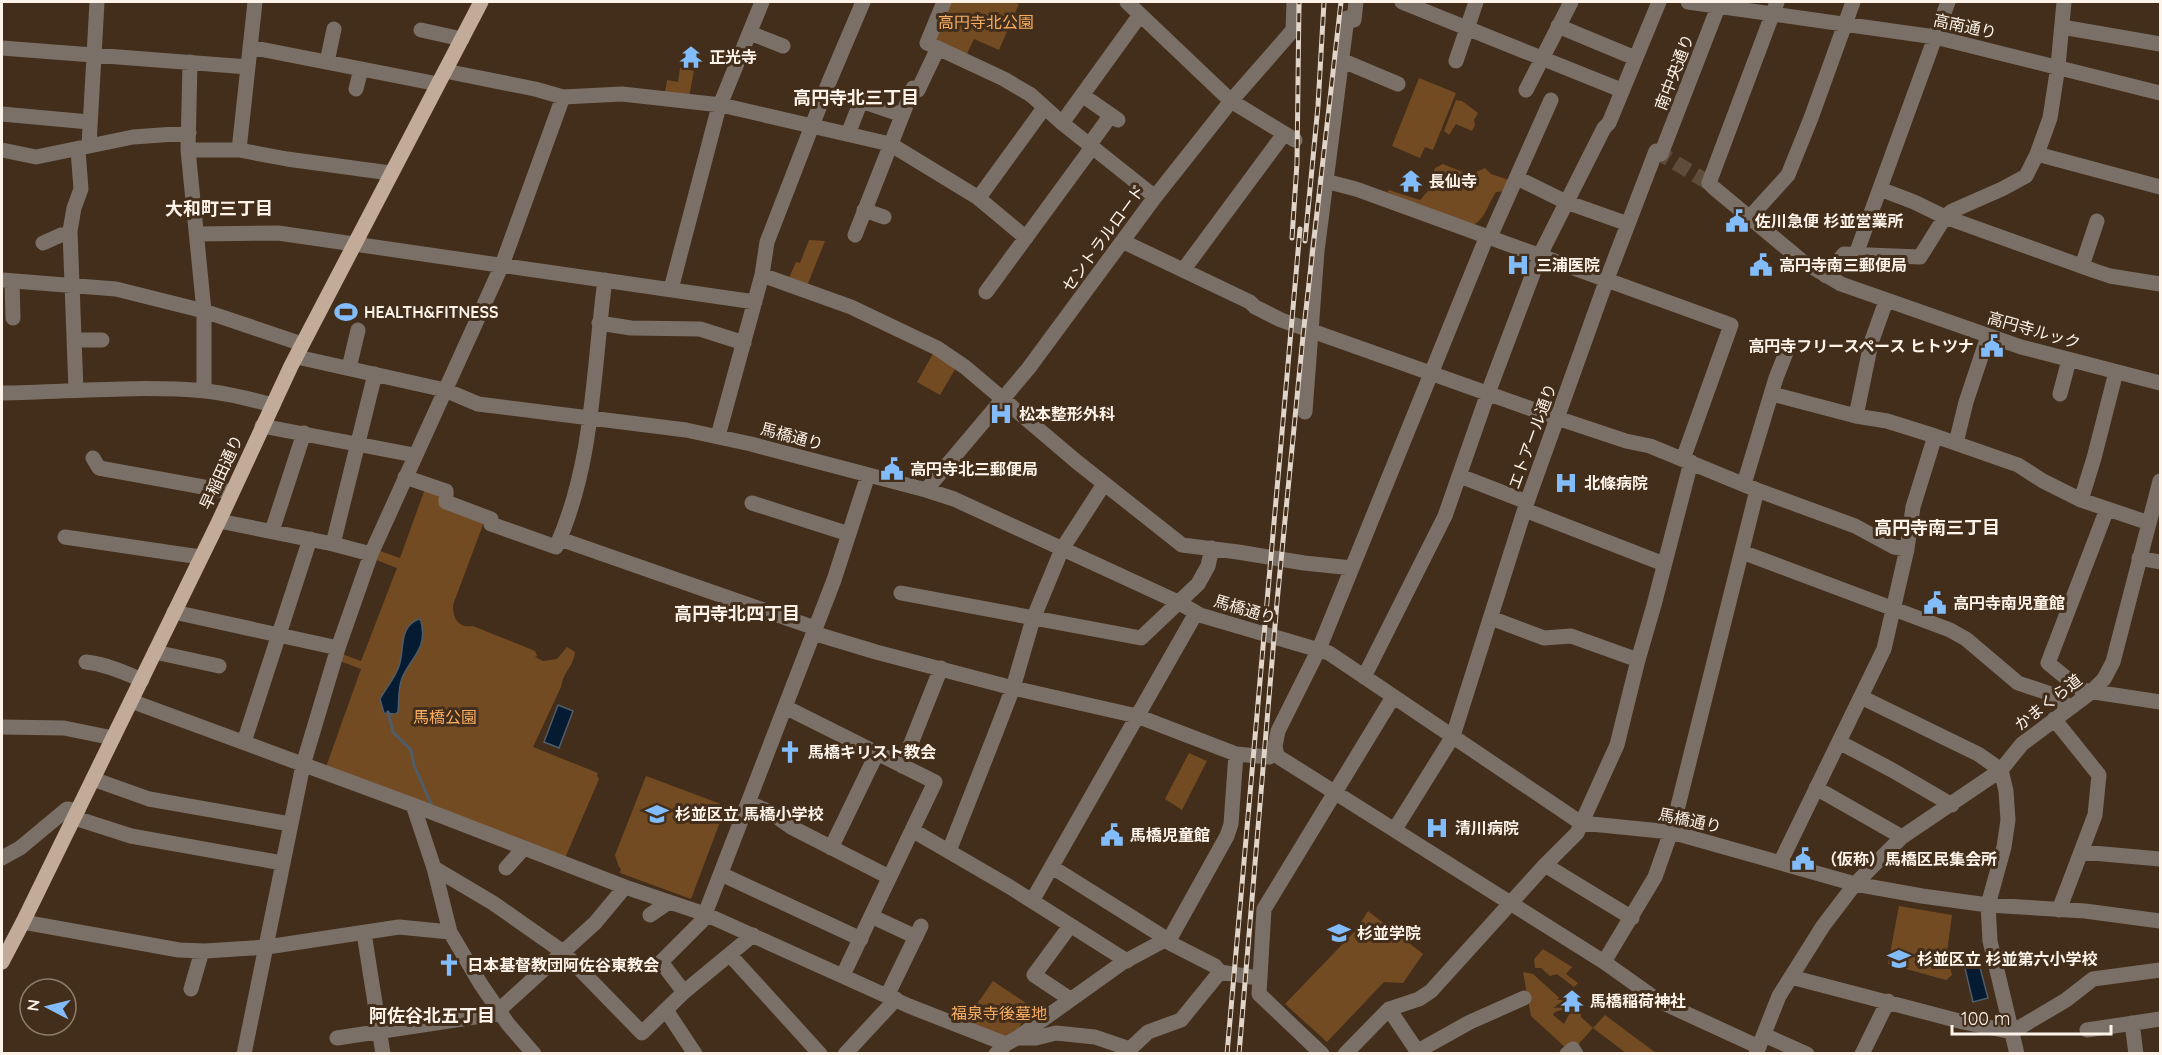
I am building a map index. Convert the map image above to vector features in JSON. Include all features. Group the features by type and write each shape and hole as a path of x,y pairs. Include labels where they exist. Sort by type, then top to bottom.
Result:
{"main road":[{"name":"早稲田通り","path":"2,962 156,652 299,350 481,2"}],"street":[{"path":"76,390 70,234 74,208 81,189 84,147 89,122 97,2"},
{"path":"239,150 255,2"},
{"path":"671,289 721,105 762,2"},
{"path":"718,436 762,275 767,242 863,2"},
{"path":"944,2 927,43 1004,78 1031,96 1155,196"},
{"name":"セントラルロード","path":"926,490 1004,400 1051,341 1155,196 1231,101 1293,30 1294,2"},
{"path":"1305,412 1317,251 1325,181 1347,18 1354,20 1356,2"},
{"path":"1402,2 1621,90"},
{"path":"1456,61 1476,2"},
{"path":"1526,90 1571,2"},
{"path":"1364,677 1445,516 1540,255 1608,123 1659,2"},
{"name":"高南通り","path":"1688,2 1774,7 1846,23 1935,37 2160,93"},
{"path":"1749,218 1788,175 1853,2"},
{"path":"1856,254 1948,2"},
{"path":"1826,276 1844,254 1920,257 1945,217 1952,211 2026,176 2037,154 2050,117 2064,2"},
{"name":"南中央通り","path":"1658,153 1719,4"},
{"path":"1062,123 1082,95 1134,6 1231,101 1290,137 1184,269"},
{"name":"高円寺ルック","path":"1774,7 1709,183 1802,261 1841,284 1988,336 2069,360 2160,383"},
{"path":"1558,26 1635,58"},
{"path":"2062,27 2160,44"},
{"path":"327,62 334,29"},
{"path":"422,30 462,39"},
{"path":"750,33 783,46"},
{"path":"250,47 361,69 535,89 563,97 622,94 721,105 890,144 976,197 1026,238"},
{"path":"2,48 248,67"},
{"path":"855,235 913,88 918,90 938,48"},
{"path":"1341,60 1398,84"},
{"path":"190,62 188,150 204,311 204,391"},
{"path":"356,89 361,69"},
{"path":"986,292 1091,145 1114,118 1082,95"},
{"path":"244,1053 303,765 338,648 371,554 502,265 563,97"},
{"path":"1551,100 1431,373 1319,649 1278,731 1277,756 1604,962 1659,1001 1759,1045 1807,1053"},
{"path":"848,134 861,101 902,115"},
{"path":"976,197 980,196 1044,108"},
{"path":"2,114 89,122"},
{"path":"2,150 36,157 133,137 189,133"},
{"path":"188,150 239,150 390,173"},
{"name":"エトアール通り","path":"1395,829 1453,736 1526,506 1607,279 1658,153"},
{"path":"2037,154 2160,187"},
{"path":"1517,178 1566,202 1628,224"},
{"path":"1325,181 1356,189 1731,325 1687,460 1664,564 1614,756 1577,833 1510,903 1431,992 1419,999 1389,1009 1345,1053"},
{"path":"1880,189 1945,217 2110,276 2160,284"},
{"path":"864,210 884,218"},
{"path":"2082,266 2097,221"},
{"path":"197,234 278,233 755,302"},
{"path":"43,243 61,235 70,234"},
{"path":"1124,242 1184,269 1281,320 1557,418 1626,441 1650,446 1750,487 1855,526 1894,547 1907,549"},
{"path":"762,275 851,307 937,348 965,367 1104,484 1182,544 1352,568"},
{"path":"405,477 446,491 446,501 492,519 491,524 556,547 578,488 589,418 605,280"},
{"path":"7,281 14,318"},
{"name":"馬橋通り","path":"7,281 116,289 204,311 349,368 445,390 478,404 661,425 718,436 954,499 1178,602 1196,613 1329,653 1581,823 1671,832 1781,861 1855,884 1988,905 2108,913 2160,921"},
{"path":"1856,416 1871,343 1893,303"},
{"path":"599,323 631,328 700,329 744,343"},
{"path":"349,368 358,330"},
{"path":"1956,442 1966,402 1988,336"},
{"path":"74,340 102,340"},
{"path":"1604,962 1655,877 1671,832 1742,552 1750,487 1772,394 1789,345"},
{"path":"2060,394 2069,360"},
{"path":"2081,500 2116,372"},
{"path":"333,544 375,374"},
{"path":"2,393 149,389 204,391 234,395 273,405"},
{"path":"1772,394 1856,416 1887,421 1956,442 2018,465 2043,481 2081,500 2149,523"},
{"path":"262,426 414,455"},
{"path":"272,531 304,434"},
{"path":"1781,861 1884,649 1907,549 1913,507 1935,436"},
{"path":"93,458 99,468 231,492"},
{"path":"684,992 660,962 707,915 720,874 814,631 868,475"},
{"path":"1460,476 1664,564"},
{"name":"かまくら道","path":"1759,1045 1774,1006 1791,976 1822,926 1855,884 1902,837 2001,770 2022,744 2090,693 2104,679 2113,662 2160,481"},
{"path":"949,850 1013,687 1033,619 1062,549 1104,484"},
{"path":"752,502 849,534"},
{"path":"2107,509 2048,663 2081,690 2160,702"},
{"path":"219,521 371,554"},
{"path":"65,537 200,557"},
{"path":"244,742 310,539"},
{"path":"560,539 876,652 1137,716 1236,754 1269,756 1276,752"},
{"path":"901,593 1141,638 1198,584 1208,566 1212,548"},
{"path":"1742,552 1894,607 1950,630 1966,639 2019,682 2048,693 2070,707"},
{"path":"2139,558 2160,562"},
{"path":"174,612 338,648"},
{"path":"1032,901 1196,613"},
{"path":"1491,618 1544,638 1571,636 1638,660"},
{"path":"156,652 219,666"},
{"path":"86,662 103,664 108,668 142,680"},
{"path":"902,766 942,668"},
{"path":"1322,1053 1258,994 1264,909 1393,697"},
{"path":"1861,697 1978,754 2001,770 2006,791 2008,820 2004,847 1988,905 1990,941 2017,1053"},
{"path":"131,701 413,805 625,887 707,915 892,998 1006,1045 1056,1033 1095,1037 1108,1047 1130,1049 1148,1032 1180,1020 1220,972"},
{"path":"785,707 935,782 843,975"},
{"path":"2054,719 2099,775 2095,815 2059,910"},
{"path":"2,727 64,728 113,738"},
{"path":"1839,742 1952,805"},
{"path":"831,848 877,753"},
{"path":"1006,1045 1127,960 1166,941 1227,836 1231,824 1236,754"},
{"path":"93,779 149,799 290,824"},
{"path":"1816,788 1902,837"},
{"path":"749,803 770,812 831,848 889,877"},
{"path":"413,805 434,868 450,932 500,1012 534,1053"},
{"path":"2,858 20,848 67,809 131,836 282,863"},
{"path":"912,830 949,850 1127,960"},
{"path":"506,868 524,848"},
{"path":"2082,852 2160,859"},
{"path":"1545,865 1632,918"},
{"path":"1052,867 1162,936 1166,941 1215,966 1220,972 1258,978"},
{"path":"434,868 493,903 563,952 642,1033 684,992 753,935"},
{"path":"720,874 861,939"},
{"path":"337,1038 500,1012 595,923 625,887"},
{"path":"650,915 669,902"},
{"path":"845,1053 892,998 918,931 871,916"},
{"path":"23,922 179,951 267,947 399,927 450,932"},
{"path":"1070,999 1034,975 1071,926"},
{"path":"364,933 383,1053"},
{"path":"191,989 202,951"},
{"path":"730,955 820,1053"},
{"path":"1791,976 1963,1022 2012,1032 2066,1000 2094,979 2160,970"},
{"path":"1389,1009 1418,1052 1470,1022 1524,998"},
{"path":"1862,1053 1888,1001"},
{"path":"666,1010 695,1053"},
{"path":"2087,1030 2160,1019"},
{"path":"2132,1023 2136,1053"},
{"path":"1567,1053 1573,1049 1576,1053"}],"green space":[{"name":"高円寺北公園","path":"948,2 1013,2 1019,4 999,50 974,39 965,58 932,43"},
{"path":"680,68 694,71 689,97 665,93 667,80 678,82"},
{"path":"1419,78 1456,93 1433,150 1425,147 1420,158 1392,146"},
{"path":"1456,100 1462,101 1478,113 1472,131 1456,124 1449,135 1444,131"},
{"path":"1443,164 1472,174 1485,168 1491,174 1509,180 1507,191 1496,192 1483,216 1470,226 1387,192 1389,190 1420,200 1428,191 1435,168"},
{"path":"809,240 825,241 807,286 789,278 796,262 800,263"},
{"path":"934,352 957,366 940,395 917,382"},
{"name":"馬橋公園","path":"425,489 440,494 484,522 453,605 457,622 464,626 473,626 535,651 537,656 535,657 543,661 557,659 567,647 575,652 533,747 598,773 599,779 565,858 326,767 361,669 340,661 342,654 361,661 397,568 374,559 377,550 400,558"},
{"path":"1189,753 1207,761 1182,810 1165,799"},
{"path":"646,776 726,806 691,899 620,873 621,868 615,855"},
{"path":"1899,906 1952,915 1947,952 1952,975 1946,980 1888,964"},
{"path":"1368,911 1423,954 1403,983 1384,982 1327,1042 1285,1004 1357,929"},
{"path":"1543,949 1572,967 1566,974 1578,983 1574,987 1557,974 1550,976 1541,968 1535,968 1534,959"},
{"path":"1523,972 1533,974 1564,1002 1562,1010 1553,1015 1564,1024 1573,1007 1577,1005 1581,1009 1581,1017 1593,1028 1575,1048 1566,1048 1531,1016"},
{"name":"福泉寺後墓地","path":"993,981 1032,1007 1016,1032 1002,1040 963,1024"},
{"path":"1605,1015 1656,1053 1626,1053 1593,1028"}],"water":[{"path":"419,619 423,631 422,639 418,652 402,678 398,712 384,713 380,699 399,666 405,633 412,623"},
{"path":"558,705 573,711 559,748 544,742"},
{"path":"1978,960 1988,998 1973,1002 1964,964"}],"waterway":[{"path":"388,712 393,732 411,750 414,765 432,806"}],"tunnel":[{"path":"1656,151 1709,183"}],"railway":[{"path":"1292,238 1297,163 1299,2"},
{"path":"1305,241 1318,106 1324,2"},
{"path":"1239,1054 1277,602 1303,336 1341,2"},
{"path":"1227,1054 1300,229"}],"place":[{"name":"正光寺","path":"691,57"},
{"name":"長仙寺","path":"1411,181"},
{"name":"佐川急便 杉並営業所","path":"1737,221"},
{"name":"三浦医院","path":"1518,265"},
{"name":"高円寺南三郵便局","path":"1761,265"},
{"name":"HEALTH&FITNESS","path":"346,312"},
{"name":"高円寺フリースペース ヒトツナ","path":"1992,346"},
{"name":"松本整形外科","path":"1001,414"},
{"name":"高円寺北三郵便局","path":"892,469"},
{"name":"北條病院","path":"1566,483"},
{"name":"高円寺南児童館","path":"1935,603"},
{"name":"馬橋キリスト教会","path":"790,752"},
{"name":"杉並区立 馬橋小学校","path":"657,814"},
{"name":"清川病院","path":"1437,828"},
{"name":"馬橋児童館","path":"1112,835"},
{"name":"（仮称）馬橋区民集会所","path":"1803,859"},
{"name":"杉並学院","path":"1339,933"},
{"name":"杉並区立 杉並第六小学校","path":"1899,959"},
{"name":"日本基督教団阿佐谷東教会","path":"449,965"},
{"name":"馬橋稲荷神社","path":"1572,1001"}],"district":[{"name":"高円寺北三丁目","path":"856,97"},
{"name":"大和町三丁目","path":"219,208"},
{"name":"高円寺南三丁目","path":"1937,527"},
{"name":"高円寺北四丁目","path":"737,613"},
{"name":"阿佐谷北五丁目","path":"432,1015"}]}
